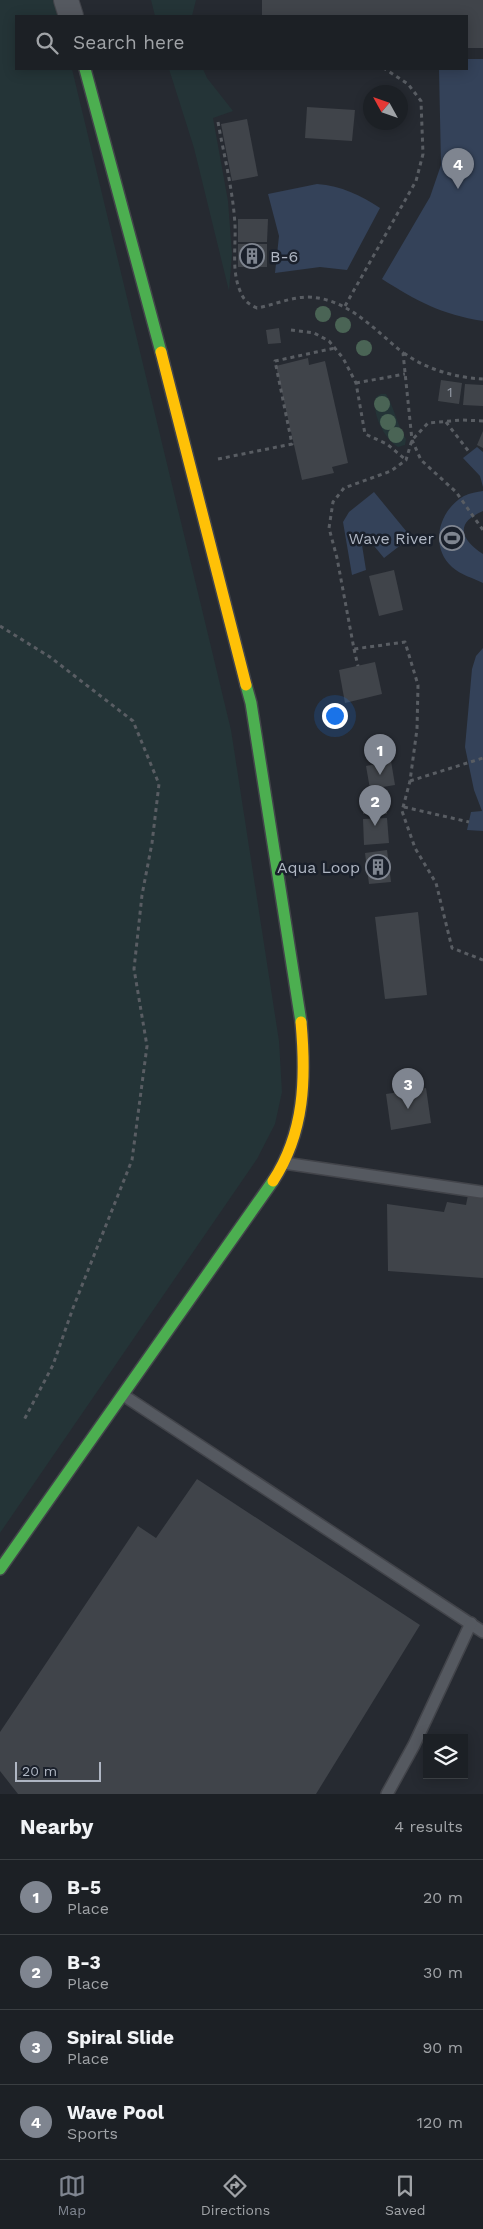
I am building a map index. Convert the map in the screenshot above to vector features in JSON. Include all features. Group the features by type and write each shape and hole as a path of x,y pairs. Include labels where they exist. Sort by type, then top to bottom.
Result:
{"street":[{"path":"66,0 71,15"},
{"path":"0,1569 246,1221 284,1163 298,1128 305,1092 299,1005 251,703 191,465 85,70"}],"lane":[{"path":"284,1163 481,1192"},
{"path":"122,1394 483,1632"},
{"path":"387,1794 414,1745 471,1623"}],"path":[{"path":"345,306 416,181 423,154 421,101 408,84 387,70"},
{"path":"218,122 235,224 235,270 240,292 245,300 257,308 305,297 326,299 345,306 413,360 444,372 483,379"},
{"path":"291,330 314,333 329,341 343,358 356,383 365,434 388,444 406,460"},
{"path":"191,465 292,444 275,361 335,348"},
{"path":"403,353 412,440 421,460 456,492 482,529"},
{"path":"356,383 405,374"},
{"path":"446,421 470,453"},
{"path":"358,666 337,558 329,528 334,502 344,488 391,471 406,460 412,440 428,423 483,421"},
{"path":"0,626 50,657 133,721 159,784 152,843 142,895 134,969 147,1046 132,1160 73,1308 53,1365 24,1420"},
{"path":"354,649 405,642 418,685 417,729 410,781 402,812 415,848 436,883 452,948 483,960"},
{"path":"410,781 483,758"},
{"path":"404,807 469,822"}],"shaded area":[{"path":"0,0 56,0 59,15 15,15 15,70 72,70 231,730 279,1041 282,1092 275,1124 257,1159 0,1533"},
{"path":"151,0 196,0 192,15 155,15"},
{"path":"169,70 203,70 207,78 233,111 213,118 228,201 232,254 229,291 194,148"},
{"path":"386,394 389,400 406,439 405,445 398,447 393,443 380,425 375,410 375,403 376,397"}],"water":[{"path":"468,59 483,59 483,321 442,311 382,279 430,197 441,165 439,70 468,70"},
{"path":"317,184 350,192 380,208 347,270 320,267 275,273 279,236 268,194"},
{"path":"477,447 483,452 483,487 480,476 463,458"},
{"name":"Wave River","path":"483,491 483,511 468,521 464,526 464,532 475,549 483,554 483,583 452,567 445,558 439,539 443,519 455,502 466,495"},
{"path":"374,492 411,537 384,558 370,541 364,540 362,545 366,570 352,575 343,522 349,512"},
{"path":"483,648 483,831 467,830 471,812 482,811 474,790 465,747 472,669 476,656"}],"building":[{"path":"262,0 483,0 483,48 468,48 468,15 262,15"},
{"path":"307,107 355,110 352,141 305,138"},
{"path":"247,119 258,176 232,181 221,124"},
{"path":"238,219 268,219 267,242 238,242"},
{"name":"B-6","path":"238,244 267,244 267,267 238,267"},
{"path":"279,328 281,343 268,344 266,330"},
{"path":"308,358 309,365 325,361 348,463 332,467 334,473 302,480 276,366"},
{"path":"441,380 462,383 459,404 438,401"},
{"path":"465,384 483,385 483,406 463,405"},
{"path":"483,431 483,448 477,445"},
{"path":"394,570 403,610 379,616 369,576"},
{"path":"375,662 382,694 345,703 339,670"},
{"path":"391,761 395,785 370,789 366,766"},
{"path":"388,790 387,814 363,814 363,791"},
{"path":"387,818 389,843 364,845 363,819"},
{"name":"Aqua Loop","path":"387,850 391,882 369,884 365,853"},
{"path":"418,912 427,995 385,999 375,917"},
{"path":"426,1088 431,1123 391,1130 386,1094"},
{"path":"468,1195 483,1197 483,1278 388,1271 387,1204 444,1212 447,1202 466,1205"},
{"path":"197,1479 420,1625 316,1794 18,1794 0,1771 0,1732 138,1526 156,1538"}],"traffic: fast":[{"path":"85,70 161,352"},
{"path":"246,685 251,703 301,1022"},
{"path":"0,1569 273,1181"}],"traffic: slow":[{"path":"161,352 246,685"},
{"path":"273,1181 292,1143 301,1104 303,1084 301,1022"}],"place":[{"name":"Wave Pool","path":"458,189"},
{"name":"B-6","path":"252,256"},
{"name":"Wave River","path":"452,538"},
{"name":"B-5","path":"380,775"},
{"name":"B-3","path":"375,826"},
{"name":"Aqua Loop","path":"378,867"},
{"name":"Spiral Slide","path":"408,1109"}]}
